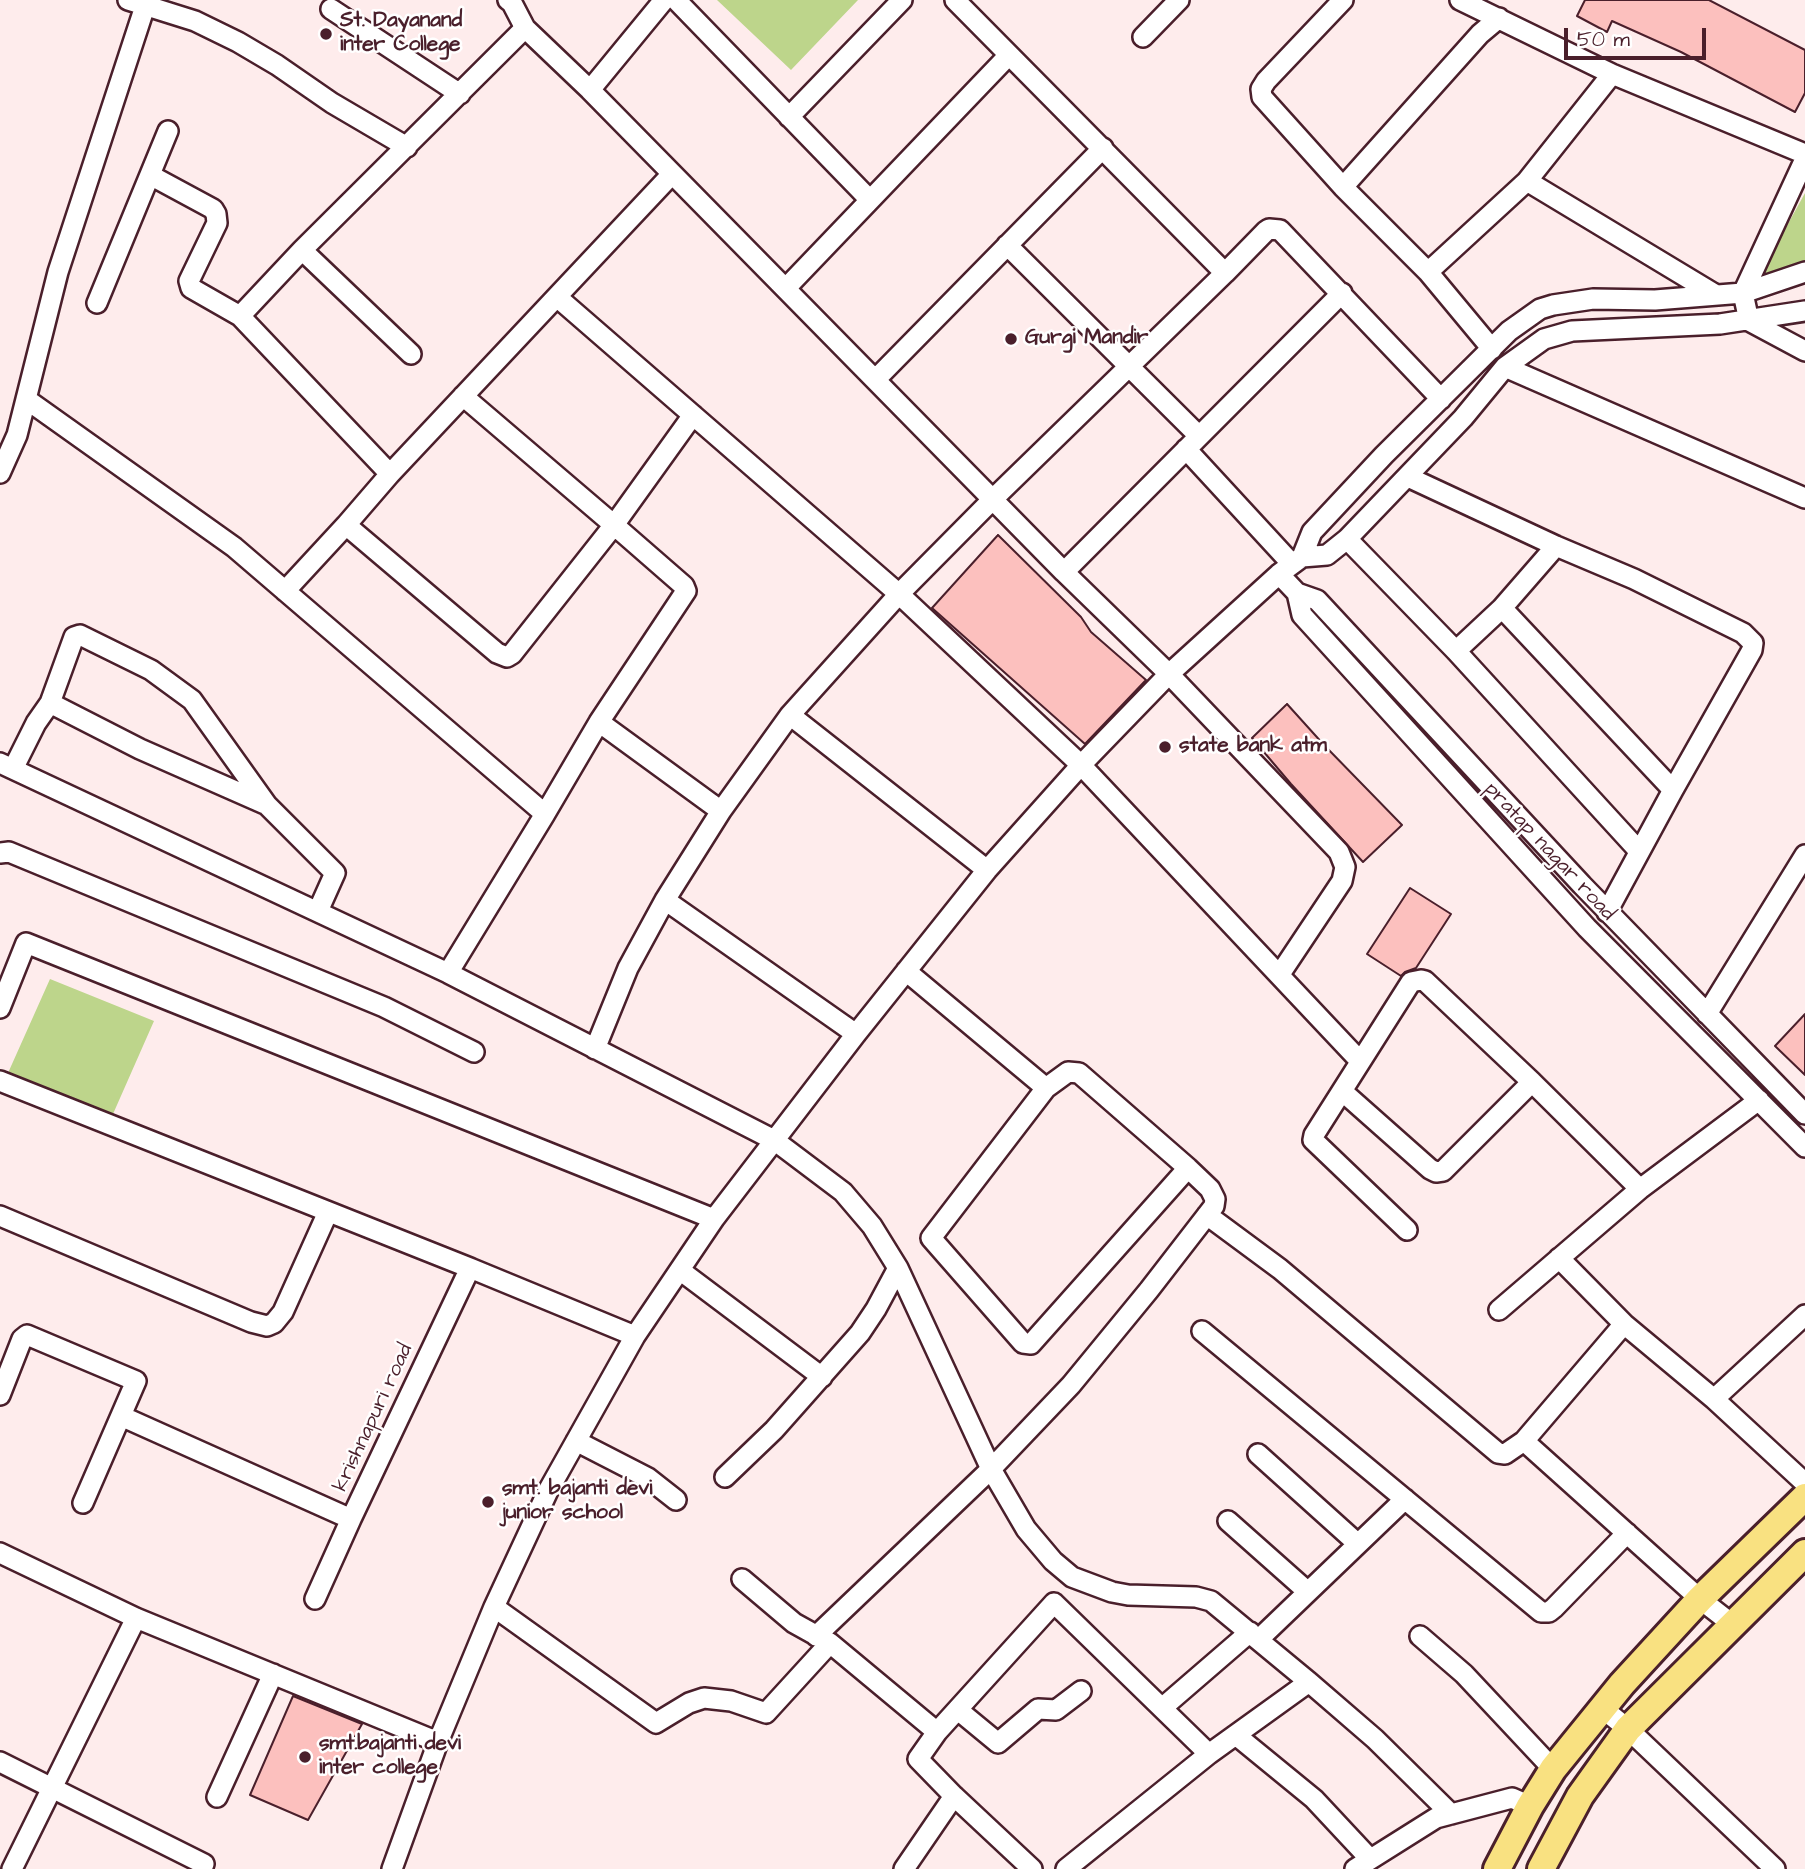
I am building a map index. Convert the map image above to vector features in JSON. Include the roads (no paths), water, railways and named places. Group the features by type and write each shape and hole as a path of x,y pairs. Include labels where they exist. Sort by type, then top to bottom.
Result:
{"main road":[{"path":"1497,1869 1553,1769 1602,1708 1700,1599 1805,1497"},
{"path":"1541,1869 1580,1796 1628,1729 1805,1553"}],"street":[{"path":"590,90 658,7 637,0"},
{"path":"676,0 870,200"},
{"path":"789,117 902,0"},
{"path":"955,0 1225,273"},
{"path":"1143,37 1179,0"},
{"path":"1343,0 1266,81 1261,89 1262,97 1343,187 1428,272 1492,349"},
{"path":"1461,0 1612,74 1805,157 1743,293 1749,321 1805,351"},
{"path":"511,1 525,29 590,90 1064,572 1169,674 1339,852 1345,867 1342,881 1280,974"},
{"path":"0,473 17,436 58,272 140,2 169,15 195,21 238,42 332,103 407,147"},
{"path":"331,9 460,94"},
{"path":"1343,187 1480,34 1499,18"},
{"path":"240,316 302,250 525,29"},
{"path":"786,288 1009,55"},
{"path":"1428,272 1527,181 1612,74"},
{"path":"97,303 168,131"},
{"path":"876,379 1103,148"},
{"path":"285,591 390,474 672,174"},
{"path":"150,175 213,209 217,223 190,281 191,288 240,316 390,474"},
{"path":"1527,181 1716,295"},
{"path":"595,1049 628,968 665,900 720,811 790,715 899,594 1266,230 1280,230 1441,399"},
{"name":"pratap nagar road","path":"1007,245 1129,367 1291,565 1301,615 1587,928 1805,1147"},
{"path":"302,250 411,354"},
{"path":"393,1869 438,1742 494,1607 548,1491 635,1336 714,1219 856,1034 987,870 1081,765 1169,674 1291,565 1312,532 1518,324 1540,309 1553,305 1593,299 1655,300 1743,293 1805,272"},
{"path":"1064,572 1342,293"},
{"path":"557,297 899,594 1081,765 1360,1061"},
{"path":"1291,565 1327,555 1346,539 1463,418 1505,368 1544,339 1562,333 1749,321 1805,311"},
{"path":"1505,368 1805,498"},
{"path":"448,973 599,722 686,591 684,586 463,396"},
{"path":"26,399 234,547 545,814"},
{"path":"346,525 497,653 507,657 614,525 693,415"},
{"path":"1408,477 1634,579 1743,634 1753,643 1752,650 1607,912"},
{"path":"1346,539 1456,651 1639,851"},
{"path":"1456,651 1502,608 1556,546"},
{"path":"1297,593 1317,600 1607,912 1805,1114"},
{"path":"1502,608 1673,790"},
{"path":"318,911 335,873 267,805 192,700 151,670 76,635 50,703 7,766 448,973 774,1140 843,1192 872,1226 898,1268 991,1469 1036,1544 1072,1577 1128,1595 1205,1598 1211,1601 1310,1682 1451,1814"},
{"path":"50,703 140,748 267,805"},
{"path":"790,715 987,870"},
{"path":"599,722 720,811"},
{"path":"0,853 9,852 384,1007 474,1052"},
{"path":"1707,1014 1805,855"},
{"path":"665,900 856,1034"},
{"path":"0,1008 26,943 714,1219"},
{"path":"906,971 1046,1088"},
{"path":"1407,1230 1314,1143 1314,1135 1407,986 1411,982 1421,980 1532,1082 1640,1189"},
{"path":"494,1607 656,1723 704,1698 731,1701 766,1713 823,1639 991,1469 1079,1375 1214,1206 1214,1195 1188,1168 1079,1073 1068,1072 1046,1088 931,1238 1023,1343 1031,1344 1188,1168"},
{"path":"0,1081 635,1336"},
{"path":"1342,1091 1436,1172 1443,1171 1532,1082"},
{"path":"1499,1310 1640,1189 1759,1100"},
{"path":"0,1216 251,1322 267,1326 282,1312 328,1212"},
{"path":"1207,1215 1280,1269 1498,1452 1505,1454 1524,1441 1624,1324"},
{"path":"1559,1258 1624,1324 1714,1399 1805,1483"},
{"name":"krishnapuri road","path":"121,1416 351,1519 470,1268"},
{"path":"725,1478 775,1430 860,1333 898,1268"},
{"path":"681,1271 822,1377"},
{"path":"1714,1399 1805,1315"},
{"path":"1202,1331 1541,1612 1554,1608 1627,1533"},
{"path":"0,1395 22,1339 27,1335 133,1379 135,1386 83,1503"},
{"path":"576,1441 648,1478 676,1500"},
{"path":"1524,1441 1700,1599 1732,1624"},
{"path":"1258,1454 1358,1544"},
{"path":"1162,1708 1308,1592 1405,1499"},
{"path":"315,1599 351,1519"},
{"path":"1228,1521 1308,1592"},
{"path":"3,1561 438,1742"},
{"path":"742,1578 794,1623 823,1639 937,1732"},
{"path":"1032,1869 919,1761 919,1756 937,1732 1054,1603 1209,1754"},
{"path":"12,1869 136,1618"},
{"path":"1420,1636 1464,1674 1553,1769"},
{"path":"217,1797 273,1674"},
{"path":"1066,1869 1209,1754 1310,1682"},
{"path":"958,1710 998,1743 1038,1709 1056,1710 1081,1691"},
{"path":"1602,1708 1628,1729 1775,1869"},
{"path":"1237,1736 1314,1800 1362,1864 1436,1818 1512,1798 1530,1806"},
{"path":"0,1762 207,1867"},
{"path":"904,1869 954,1796"}],"place":[{"name":"St. Dayanand inter College","path":"326,34"},
{"name":"Gurgi Mandir","path":"1011,339"},
{"name":"state bank atm","path":"1165,747"},
{"name":"smt. bajanti devi junior school","path":"488,1502"},
{"name":"smt.bajanti devi inter college","path":"305,1757"}]}
